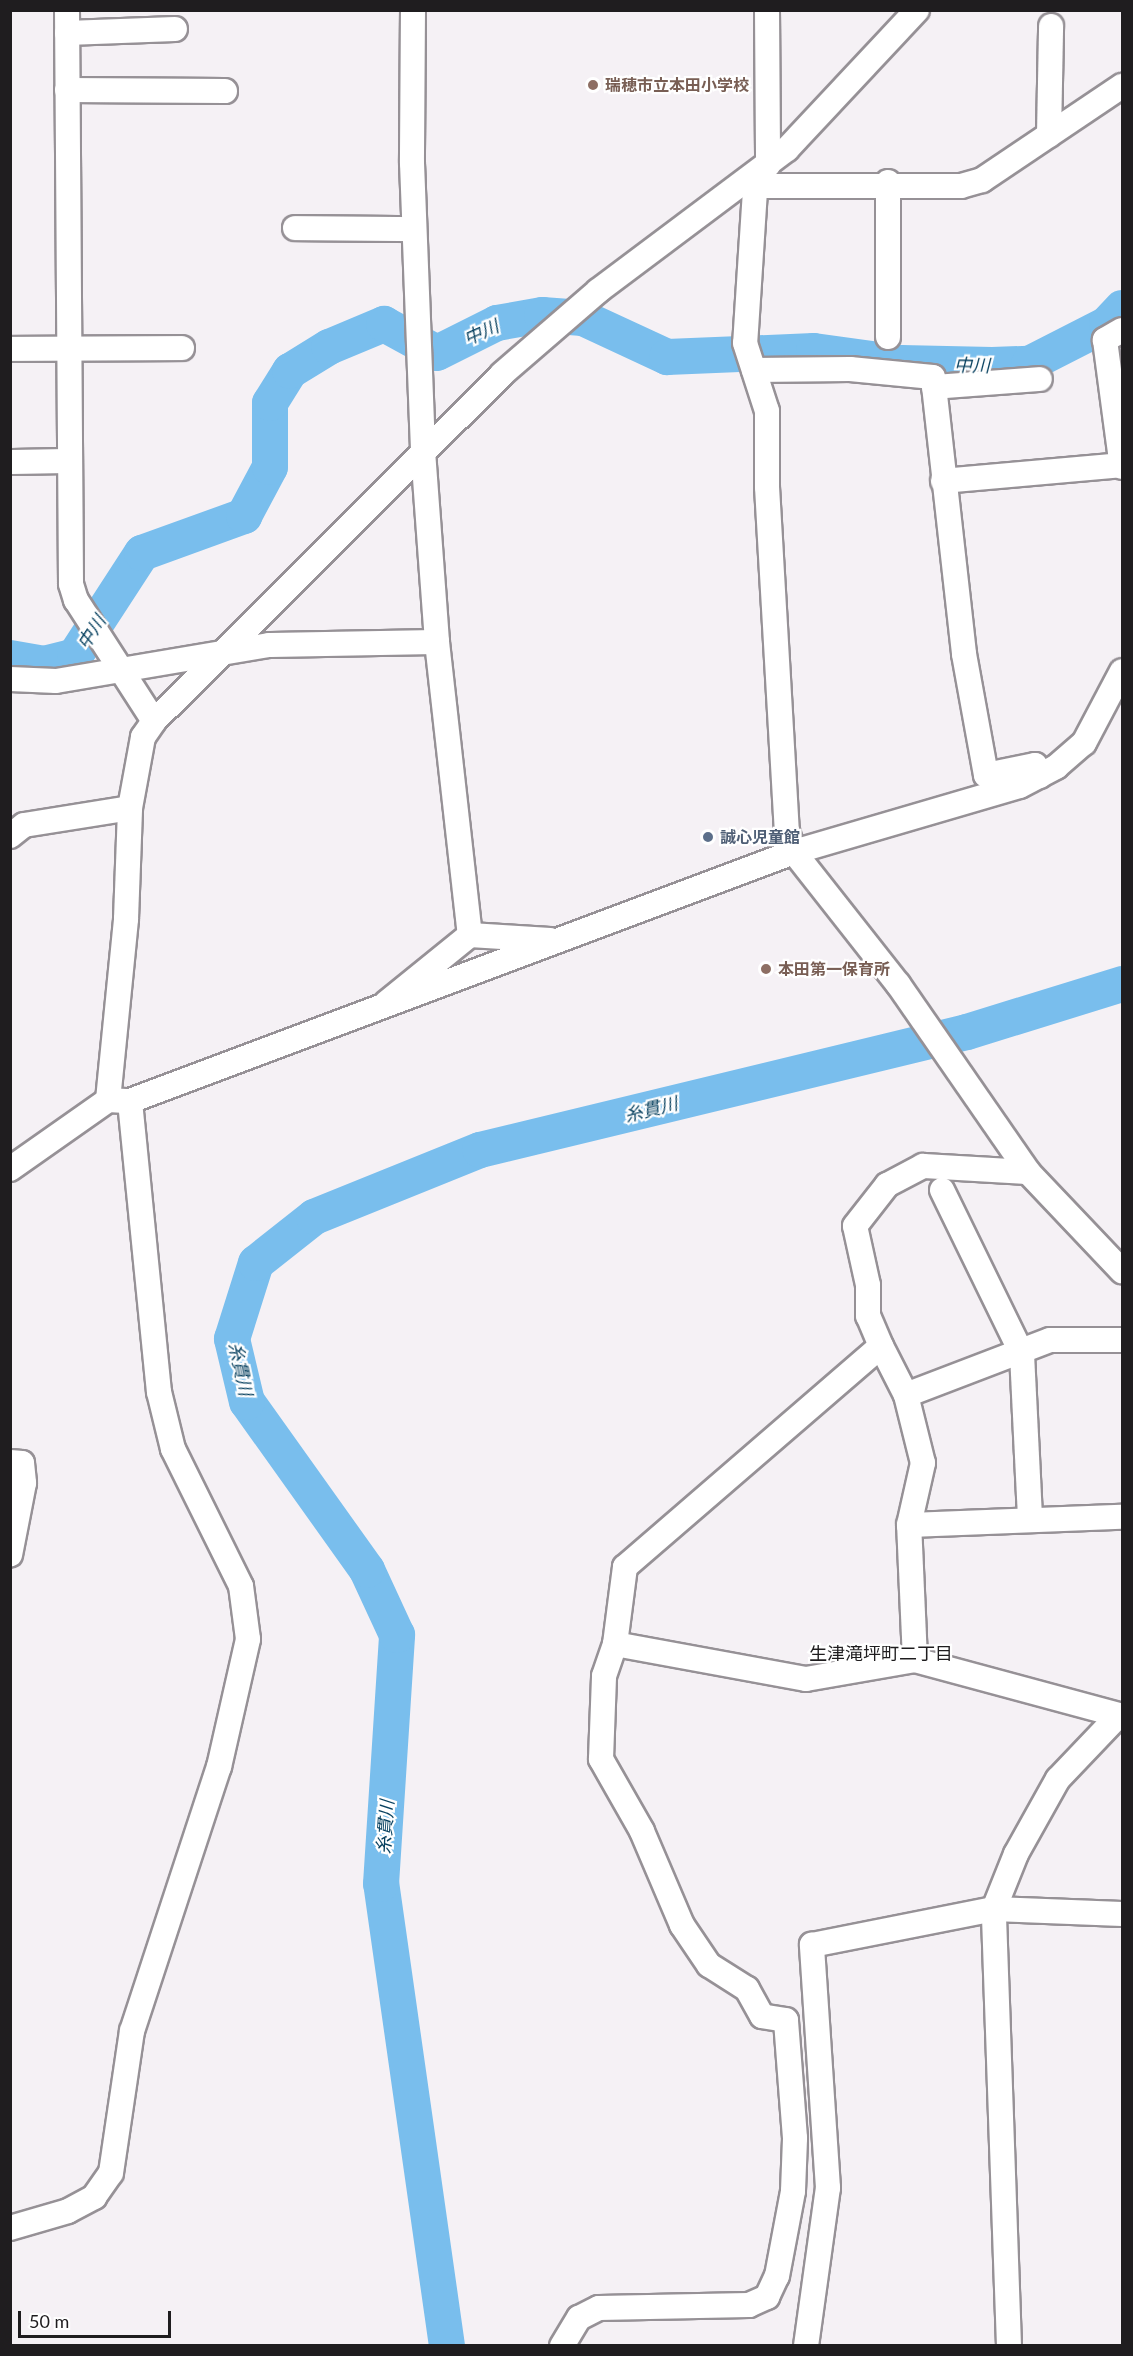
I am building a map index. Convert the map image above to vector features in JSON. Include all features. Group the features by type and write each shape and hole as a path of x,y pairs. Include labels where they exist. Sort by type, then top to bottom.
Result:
{"street":[{"path":"413,10 414,229 423,451 437,642 470,935"},
{"path":"767,10 760,176 745,343 767,411 767,487 787,831 794,852 898,984 1028,1172 1122,1271"},
{"path":"10,2228 85,2202 111,2173 132,2031 219,1767 248,1639 241,1586 173,1449 159,1392 119,1100 130,808 143,736 154,721 423,451 598,291 760,176 917,10"},
{"path":"154,721 71,584 67,22 175,29"},
{"path":"1049,135 1050,27"},
{"path":"760,176 961,186 982,180 1122,86"},
{"path":"67,90 225,91"},
{"path":"888,182 888,337"},
{"path":"295,228 414,229"},
{"path":"943,481 1122,466 1105,340 1122,330"},
{"path":"10,349 182,348"},
{"path":"754,369 850,369 933,377 964,654 986,775 1035,765 1040,776"},
{"path":"934,387 1040,379"},
{"path":"10,462 69,461"},
{"path":"10,679 56,681 119,666 217,658 269,645 437,642"},
{"path":"10,1169 119,1100 377,1011 558,940 794,852 1040,776 1084,743 1122,671"},
{"path":"10,836 24,825 130,808"},
{"path":"377,1011 470,935 558,940"},
{"path":"915,1660 909,1525 923,1463 906,1395 868,1316 868,1285 855,1226 866,1207 887,1185 923,1166 1028,1172"},
{"path":"942,1190 1022,1354 1030,1520"},
{"path":"906,1395 1022,1354 1050,1340 1122,1340"},
{"path":"786,2020 762,2016 747,1989 709,1965 682,1924 642,1831 601,1759 604,1676 615,1644 625,1567 881,1346"},
{"path":"10,1462 22,1463 24,1483 10,1556"},
{"path":"909,1525 1122,1517"},
{"path":"615,1644 806,1678 915,1660 1120,1716 1058,1779 1016,1854 994,1909 1009,2346"},
{"path":"806,2346 828,2188 812,1945 994,1909 1122,1914"},
{"path":"786,2020 823,2089"},
{"path":"562,2346 579,2318 599,2308 749,2305 766,2297 777,2276 793,2192 795,2138 786,2020"}],"waterway":[{"name":"中川","path":"10,658 44,664 75,656 142,553 244,516 270,467 270,403 290,371 329,347 384,324 437,353 497,323 542,315 583,318 667,357 814,351 901,363 992,365 1029,364 1107,324 1122,308"},
{"name":"糸貫川","path":"447,2346 381,1884 397,1635 367,1570 247,1402 232,1339 256,1263 314,1217 480,1150 967,1032 1122,984"}],"place":[{"name":"瑞穂市立本田小学校","path":"593,85"},
{"name":"誠心児童館","path":"708,837"},
{"name":"本田第一保育所","path":"766,969"}],"district":[{"name":"生津滝坪町二丁目","path":"881,1653"}]}
